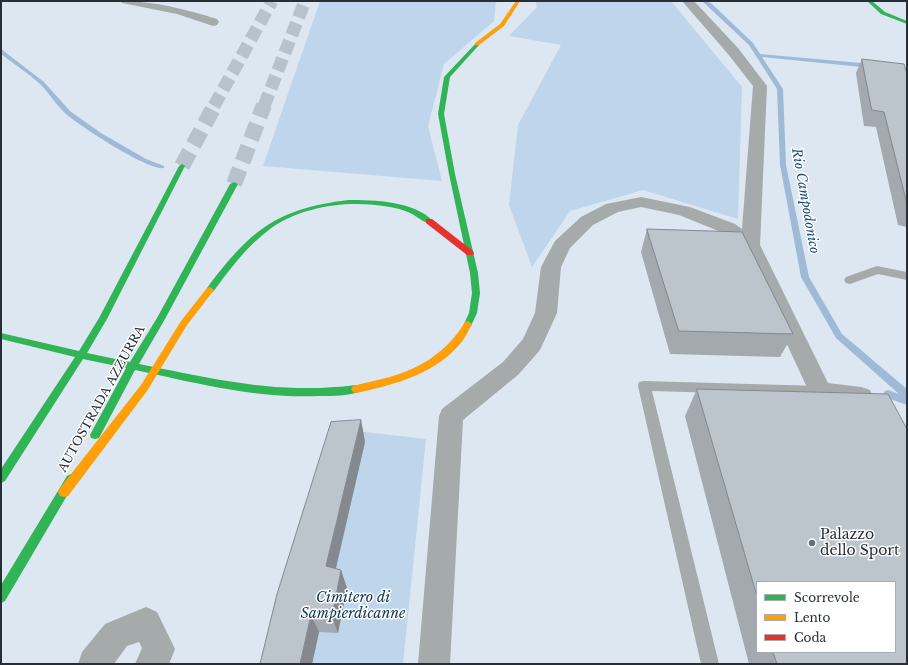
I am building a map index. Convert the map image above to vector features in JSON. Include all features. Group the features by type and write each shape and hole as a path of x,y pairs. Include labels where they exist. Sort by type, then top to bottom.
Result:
{"main road":[{"path":"506,1 508,15"},
{"path":"1,336 76,355 257,390 294,394 332,393 361,388 400,379 424,367 451,349 465,332 473,313 476,293 474,272 452,174 442,114 447,78 472,48 502,25 518,1"},
{"path":"869,1 883,13 907,23"},
{"path":"1,478 60,389 103,319 182,166"},
{"name":"AUTOSTRADA AZZURRA","path":"64,492 120,387 161,319 234,184"},
{"path":"1,597 64,492 144,388 184,323 238,253 268,227 293,213 338,202 378,201 418,212 470,253"}],"street":[{"path":"126,1 179,11 213,22"},
{"path":"688,1 733,51 760,86 750,246"},
{"path":"434,664 451,416 511,368 532,344 546,313 551,267 562,245 587,221 612,208 641,202 684,211 728,228 750,246 820,391 874,399 877,406"},
{"path":"94,664 116,635 146,623 158,649 151,664"}],"lane":[{"path":"850,280 877,270 907,276"},
{"path":"710,664 644,386 820,391"}],"green space":[{"path":"320,1 496,1 494,21 444,64 428,126 442,181 263,166"},
{"path":"535,1 671,1 742,87 738,219 643,190 570,211 532,267 509,205 518,125 561,45 509,36 537,7"},
{"name":"Cimitero di Sampierdicanne","path":"339,429 426,439 403,664 280,664"}],"building":[{"path":"862,59 904,64 907,74 907,204 884,112 872,110"},
{"path":"647,229 742,232 793,334 679,331"},
{"name":"Palazzo dello Sport","path":"697,389 888,394 907,429 907,664 777,664 773,653 896,653 896,581 756,581 756,593"},
{"path":"361,420 326,566 341,570 332,617 311,615 300,664 260,664 277,594 331,422"}],"waterway":[{"name":"Rio Campodonico","path":"704,1 751,44 758,55"},
{"path":"1,51 42,83 68,112 99,134 144,160 162,167"},
{"path":"758,55 872,66"},
{"name":"Rio Campodonico","path":"758,55 780,89 783,165 805,277 839,336 907,395"},
{"path":"888,394 907,401"}],"tunnel":[{"path":"214,106 272,1"},
{"path":"264,106 305,1"},
{"path":"182,166 215,105"},
{"path":"234,184 264,105"}],"traffic: fast":[{"path":"869,1 883,13 907,23"},
{"path":"468,324 473,313 476,293 474,273 452,174 441,114 447,77 477,44"},
{"path":"1,478 60,389 103,319 182,166"},
{"path":"95,435 120,387 161,319 234,184"},
{"path":"210,290 236,257 259,234 285,217 304,210 348,202 371,202 393,205 412,211 429,221"},
{"path":"1,336 104,360 237,387 308,393 356,389"},
{"path":"1,597 71,479"}],"traffic: slow":[{"path":"477,44 502,25 518,1"},
{"path":"64,492 144,388 184,323 210,290"},
{"path":"356,389 388,382 421,369 449,350 460,338 468,324"}],"traffic: jam":[{"path":"429,221 470,253"}],"place":[{"name":"Palazzo dello Sport","path":"812,543"}]}
